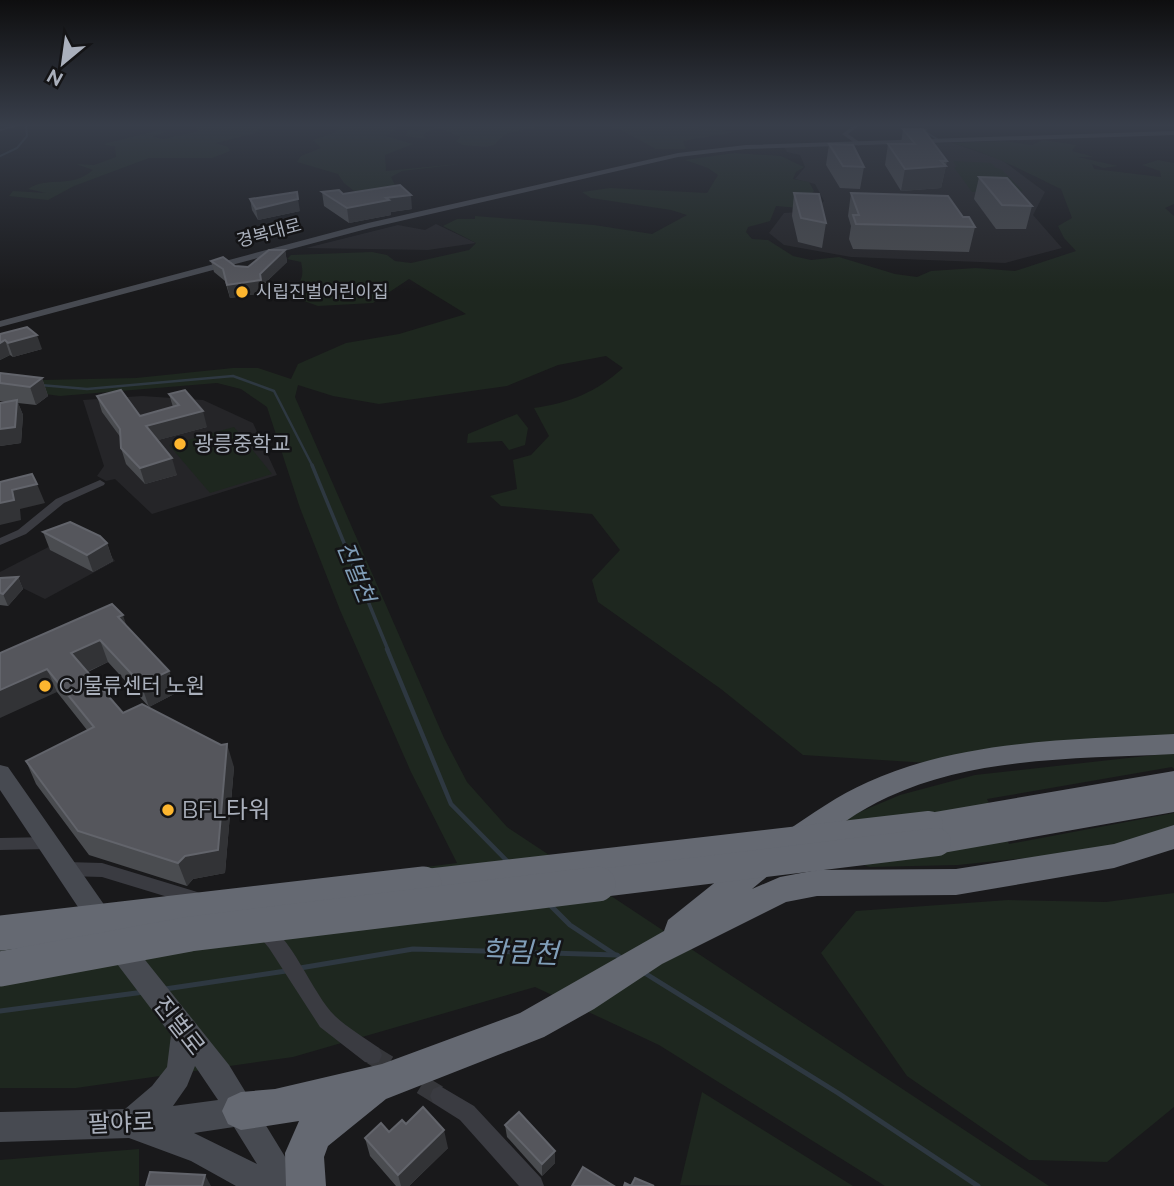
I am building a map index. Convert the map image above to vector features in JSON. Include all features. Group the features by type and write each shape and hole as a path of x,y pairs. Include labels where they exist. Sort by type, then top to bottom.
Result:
{"highway":[{"path":"241,1111 275,1108 377,1069 531,1025 582,998 650,954 758,865 856,800 894,782 977,760 1174,744"},
{"path":"0,933 933,834 1174,782"},
{"path":"0,969 190,934 1174,801"},
{"path":"650,954 780,890 817,883 956,882 1114,856 1174,837"},
{"path":"306,1186 305,1152 314,1135 377,1069"}],"street":[{"name":"경복대로","path":"0,324 368,226 567,180"},
{"path":"0,542 22,531 60,501 100,482"},
{"name":"진벌로","path":"0,773 117,944 219,1076 288,1186"},
{"path":"0,844 102,870 220,905 254,921 275,943 316,1006 377,1069"},
{"path":"130,1124 175,1085 185,1056 185,1035"},
{"path":"440,1096 467,1113 533,1186"},
{"name":"팔야로","path":"0,1127 130,1124 202,1118 241,1111"},
{"path":"130,1124 179,1140 243,1171 262,1186"}],"shaded area":[{"path":"89,180 48,200 9,196 13,191 46,193 28,189 44,183"},
{"path":"342,180 393,180 395,185 389,191 363,198"},
{"path":"715,180 809,182 814,191 804,203 810,209 776,206 770,221 748,227 746,232 752,239 768,240 793,256 811,260 839,257 895,274 917,277 931,271 976,268 1015,271 1076,251 1064,238 1058,226 1072,218 1061,189 1042,180 1174,180 1174,204 1165,208 1174,216 1174,769 1172,767 987,799 1009,844 1174,813 1174,830 1093,851 958,865 870,867 814,850 848,817 900,795 975,775 1164,754 928,763 803,755 721,689 598,602 592,580 620,550 592,514 501,506 490,496 517,489 513,460 531,455 549,436 534,408 582,395 603,384 623,368 606,356 558,365 507,386 379,404 333,396 298,385 295,397 444,738 467,782 507,827 1049,1186 885,1186 659,1045 535,987 293,1057 76,1088 0,1088 0,946 363,875 457,863 411,772 340,610 300,508 267,407 241,389 217,383 60,396 0,388 42,380 136,378 233,368 258,368 291,379 298,364 346,343 399,334 466,314 409,279 373,303 318,306 287,295 302,277 301,262 287,259 291,255 372,252 387,255 395,261 411,263 469,250 476,243 443,226 457,219 475,219 475,216 594,225 652,234 687,215 671,210 591,198 582,192 610,188 707,193"},
{"path":"800,180 1029,180 1045,192 1033,215 1062,248 1005,263 851,257 784,245 769,233 784,213 812,211 824,201 815,184"},
{"path":"964,180 1012,180 1023,191 972,192"},
{"path":"436,224 476,243 428,250 306,248 398,225 425,230"},
{"name":"광릉중학교","path":"142,396 203,400 253,423 277,475 152,514 115,479 106,481 97,476 104,466 83,400"},
{"path":"517,414 528,428 525,445 509,450 502,441 467,443 468,434"},
{"path":"234,427 272,474 210,493 169,445"},
{"path":"62,540 107,550 115,561 45,599 0,577 0,572"},
{"path":"1174,893 1174,1107 1107,1162 1029,1160 907,1076 821,953 856,911 1008,900 1106,902"},
{"path":"702,1092 853,1186 680,1185"},
{"path":"139,1149 139,1186 0,1186 0,1160"}],"building":[{"path":"982,180 1009,180 1032,206 1002,205"},
{"path":"400,185 411,195 347,208 322,192 339,190 343,194"},
{"path":"297,192 298,199 256,209 250,199"},
{"path":"794,193 819,194 826,223 801,218"},
{"path":"851,193 948,196 963,217 969,217 975,227 856,224 853,215 859,215"},
{"path":"269,250 285,250 260,274 261,280 227,285 223,269 211,261 223,257 235,266 248,267"},
{"path":"27,327 37,335 0,343 0,334"},
{"path":"0,373 42,378 30,387 0,383"},
{"path":"121,390 140,416 179,405 169,394 185,390 203,411 146,426 172,458 140,468 121,448 120,429 97,396"},
{"path":"17,400 15,427 0,429 0,403"},
{"path":"32,474 37,484 12,490 14,500 0,503 0,482"},
{"path":"70,522 100,536 107,543 87,555 43,532"},
{"path":"18,577 3,594 0,593 0,578"},
{"path":"112,604 123,615 118,617 169,671 141,684 100,640 71,653 123,713 142,704 221,745 227,744 218,850 185,856 178,863 78,831 26,761 94,727 47,669 0,690 0,653"},
{"path":"423,1107 444,1130 398,1175 365,1138 381,1123 389,1132 402,1120 406,1124"},
{"path":"519,1112 555,1151 542,1164 505,1125"},
{"path":"583,1167 614,1186 572,1186"},
{"path":"150,1172 205,1175 202,1186 146,1186"},
{"path":"635,1178 654,1186 631,1186"}],"waterway":[{"name":"진벌천","path":"40,385 87,389 233,376 274,391 312,465"},
{"name":"진벌천","path":"312,465 388,650"},
{"name":"진벌천","path":"387,649 451,804 509,863"},
{"name":"진벌천","path":"551,906 570,925 614,954"},
{"name":"학림천","path":"300,968 413,949 617,955 622,959"},
{"name":"학림천","path":"165,989 286,971"},
{"name":"학림천","path":"643,972 838,1093 978,1186"},
{"name":"학림천","path":"0,1011 144,992"}],"tunnel":[{"path":"372,1055 440,1096"}],"place":[{"name":"시립진벌어린이집","path":"242,292"},
{"name":"광릉중학교","path":"180,444"},
{"name":"CJ물류센터 노원","path":"45,686"},
{"name":"BFL타워","path":"168,810"}]}
